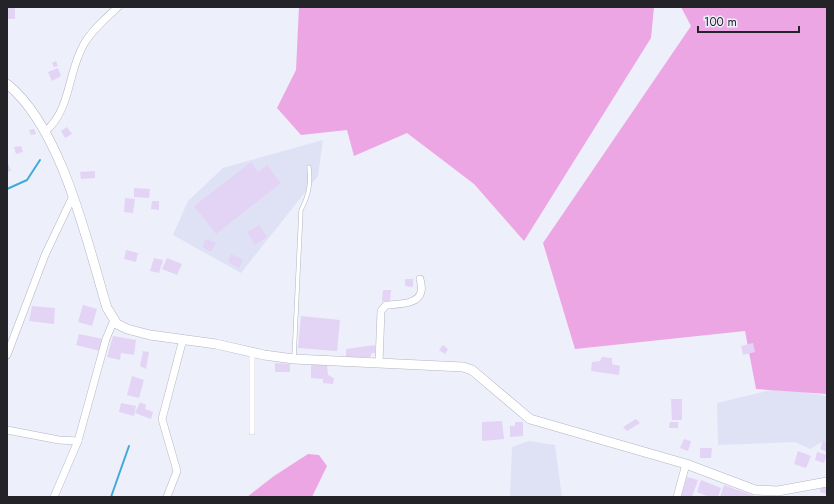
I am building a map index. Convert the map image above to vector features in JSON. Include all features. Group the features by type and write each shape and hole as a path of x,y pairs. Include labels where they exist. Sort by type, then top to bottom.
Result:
{"street":[{"path":"46,131 56,122 63,111 78,58 84,43 118,7"},
{"path":"7,84 20,94 46,131 73,196 107,308 114,320 127,329 150,335 216,344 294,360 463,367 472,370 530,419 686,464 766,494 827,479"},
{"path":"7,355 45,254 73,196"},
{"path":"379,363 381,312 386,305 404,304 418,298 421,292 420,279"},
{"path":"54,497 78,441 106,339 114,320"},
{"path":"167,497 177,471 162,419 183,339"},
{"path":"252,352 252,432"},
{"path":"7,430 59,440 78,441"},
{"path":"677,497 686,464"}],"lane":[{"path":"294,360 301,210 310,186 309,167"}],"shaded area":[{"path":"299,7 654,7 651,38 524,241 474,184 407,133 354,156 347,130 301,135 277,108 296,70"},
{"path":"681,7 827,7 827,394 756,389 745,331 575,349 543,243 691,26"},
{"path":"323,140 318,176 241,273 173,235 188,201 223,168"},
{"path":"779,388 827,396 827,439 810,449 795,442 718,445 717,403"},
{"path":"529,441 555,445 562,497 510,497 512,447"},
{"path":"308,454 319,455 327,466 312,497 247,497 274,476"}],"building":[{"path":"7,7 15,7 15,19 7,19"},
{"path":"56,61 58,66 54,67 52,63"},
{"path":"58,68 61,76 52,81 48,72"},
{"path":"67,127 72,134 65,138 61,131"},
{"path":"34,129 36,134 31,135 29,130"},
{"path":"21,146 23,152 16,154 14,147"},
{"path":"7,161 11,171 7,172"},
{"path":"251,162 258,172 267,165 281,183 216,234 194,206"},
{"path":"95,171 95,178 81,179 80,172"},
{"path":"134,188 150,189 149,198 134,197"},
{"path":"125,198 135,199 133,213 124,212"},
{"path":"152,201 159,201 159,210 151,209"},
{"path":"259,225 267,237 255,245 247,232"},
{"path":"206,239 216,243 211,252 202,247"},
{"path":"126,250 138,253 136,262 124,259"},
{"path":"231,254 243,260 239,268 228,262"},
{"path":"154,258 163,260 159,273 150,271"},
{"path":"167,258 182,264 177,275 162,269"},
{"path":"405,279 413,279 413,287 405,286"},
{"path":"383,290 391,290 390,301 382,301"},
{"path":"83,305 97,309 92,326 78,322"},
{"path":"32,306 55,308 54,324 29,321"},
{"path":"301,316 340,320 337,351 298,348"},
{"path":"79,334 103,339 100,351 76,345"},
{"path":"113,336 136,340 134,355 121,353 120,360 107,357"},
{"path":"753,343 755,352 743,355 741,346"},
{"path":"375,345 375,353 372,353 370,357 346,358 346,349"},
{"path":"443,345 448,349 445,354 439,350"},
{"path":"143,351 149,352 146,369 140,366"},
{"path":"602,357 612,358 612,364 620,366 619,375 591,371 592,362 600,361"},
{"path":"275,363 290,364 290,372 275,372"},
{"path":"311,364 327,365 328,375 334,378 333,384 323,383 323,379 311,378"},
{"path":"132,376 144,380 139,398 127,395"},
{"path":"671,399 682,399 682,420 672,420"},
{"path":"140,402 146,405 145,409 153,412 151,419 135,413"},
{"path":"121,403 136,406 134,416 119,412"},
{"path":"636,419 640,423 627,431 623,427"},
{"path":"502,421 504,439 482,441 482,422"},
{"path":"515,422 523,422 523,436 510,437 510,426 515,426"},
{"path":"670,422 678,422 678,428 669,428"},
{"path":"684,439 691,441 688,451 680,448"},
{"path":"823,440 827,441 827,452 820,449"},
{"path":"700,448 712,448 711,458 700,458"},
{"path":"798,451 811,456 806,468 794,464"},
{"path":"817,452 827,455 824,463 815,460"},
{"path":"687,477 698,480 692,497 681,497"},
{"path":"701,480 721,488 718,497 709,497 697,492"},
{"path":"724,485 757,497 720,497"},
{"path":"821,487 827,488 827,494 820,492"}],"waterway":[{"path":"7,189 27,180 40,160"},
{"path":"111,497 129,446"}]}
